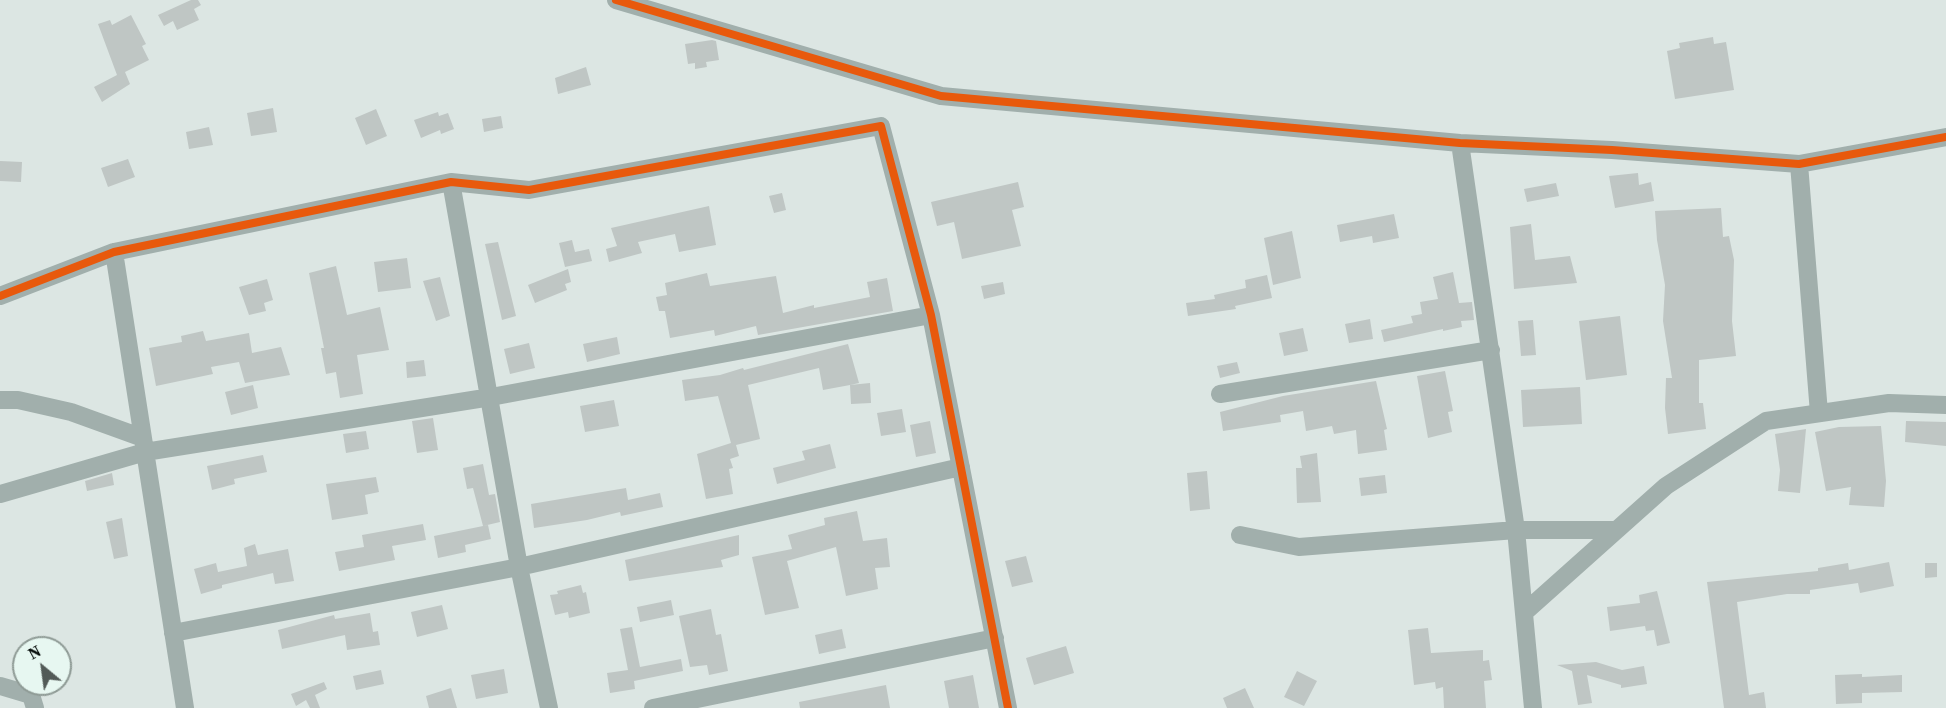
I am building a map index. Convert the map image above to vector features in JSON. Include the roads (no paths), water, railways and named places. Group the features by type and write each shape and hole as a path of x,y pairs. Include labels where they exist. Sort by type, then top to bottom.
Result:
{"street":[{"path":"616,0 941,96 1460,143 1799,164 1946,137"},
{"path":"0,296 114,252 451,182 529,190 881,126 931,315 1008,708"},
{"path":"1460,143 1516,530 1526,611 1533,708"},
{"path":"1799,164 1819,413"},
{"path":"451,182 491,397 519,567 549,708"},
{"path":"114,252 185,708"},
{"path":"0,494 144,445 491,397 931,315"},
{"path":"1220,394 1491,350"},
{"path":"0,400 18,400 70,412 144,445"},
{"path":"1526,611 1666,486 1766,421 1890,403 1946,405"},
{"path":"173,633 519,567 961,467"},
{"path":"1240,535 1299,547 1516,530 1617,530"},
{"path":"653,708 995,638"},
{"path":"0,686 31,696 35,708"}]}
